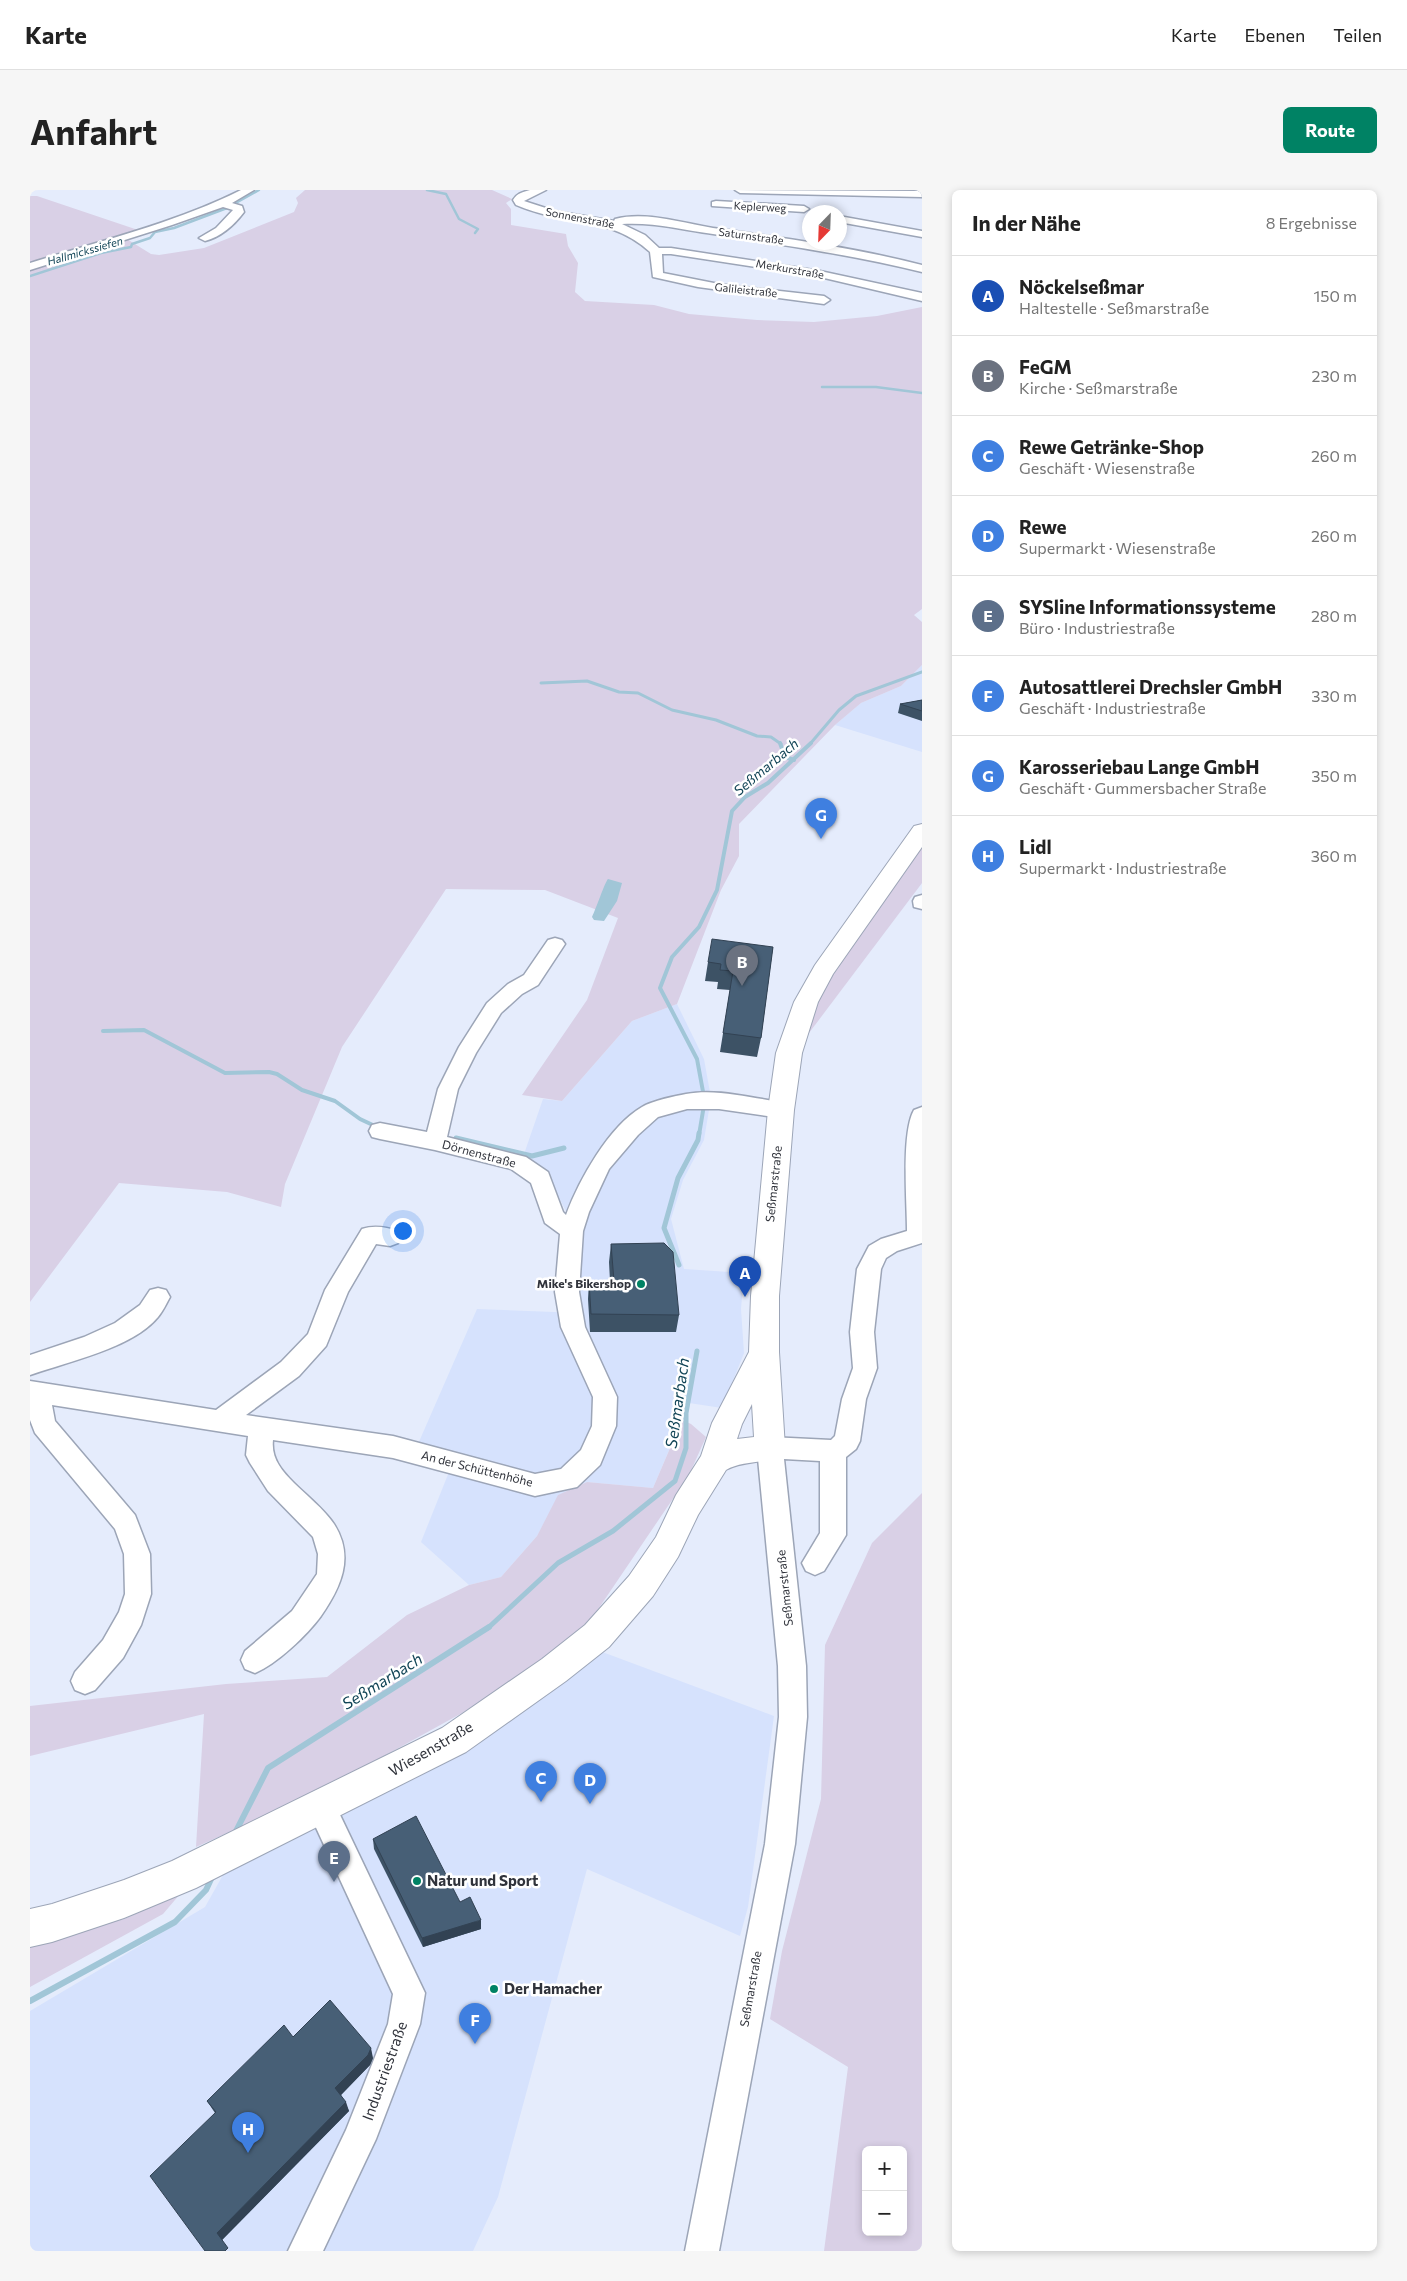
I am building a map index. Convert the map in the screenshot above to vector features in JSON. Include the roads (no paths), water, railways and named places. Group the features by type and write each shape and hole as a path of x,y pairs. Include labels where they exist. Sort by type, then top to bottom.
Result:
{"main road":[{"name":"Seßmarstraße","path":"770,1448 764,1352 770,1219 789,1053 806,1002 822,971 922,831"},
{"name":"Wiesenstraße","path":"30,1928 52,1923 124,1899 230,1853 454,1740 554,1670 597,1636 641,1586 667,1547 687,1505 715,1461 727,1423 764,1352"},
{"path":"715,1461 726,1454 770,1448"}],"street":[{"path":"30,267 223,204 249,190"},
{"name":"Sonnenstraße","path":"541,190 522,196 518,200 520,203 537,210 608,222 638,234 656,251"},
{"path":"740,190 922,194"},
{"name":"Keplerweg","path":"796,192 796,200 802,206"},
{"path":"204,238 220,230 239,212 238,208 223,204"},
{"name":"Keplerweg","path":"716,204 802,211"},
{"name":"Saturnstraße","path":"608,222 634,220 824,247 893,260 922,269"},
{"path":"847,220 922,234"},
{"name":"Galileistraße","path":"656,251 657,274 668,278 728,289 770,292 824,300"},
{"name":"Merkurstraße","path":"656,251 671,251 811,272 922,297"},
{"path":"435,1142 448,1090 466,1052 494,1008 515,989 531,980 555,944"},
{"name":"An der Schüttenhöhe","path":"85,1681 113,1649 131,1616 138,1594 137,1554 126,1523 44,1426 36,1391 261,1428 394,1447 535,1485 568,1479 591,1457 604,1426 605,1397 573,1327 567,1292 572,1230 578,1212 600,1165 630,1129 650,1112 687,1101 719,1101 781,1110"},
{"path":"770,1448 833,1451 840,1448 849,1434 854,1399 865,1368 862,1332 869,1269 877,1252 889,1245 920,1236 918,1146 922,1115"},
{"name":"Dörnenstraße","path":"380,1131 435,1142 518,1163 540,1178 553,1217 572,1230"},
{"path":"220,1421 290,1369 318,1340 337,1290 370,1235 390,1237"},
{"path":"30,1365 110,1336 133,1325 148,1312 158,1297"},
{"path":"255,1660 302,1620 330,1576 331,1554 324,1531 277,1483 259,1456 261,1428"},
{"name":"Seßmarstraße","path":"702,2251 780,1844 793,1717 792,1666 770,1448"},
{"path":"815,1563 833,1534 833,1451"},
{"name":"Industriestraße","path":"304,2251 359,2139 404,2024 409,1993 321,1806"}],"waterway":[{"name":"Hallmickssiefen","path":"234,204 259,190"},
{"path":"427,190 446,194 459,219 478,229 475,233"},
{"name":"Hallmickssiefen","path":"30,276 101,253 131,247 132,244 150,238 155,232 174,228 227,208"},
{"path":"822,387 876,387 922,393"},
{"name":"Seßmarbach","path":"810,744 839,710 856,696 922,672"},
{"path":"541,683 587,681 619,692 638,693 672,710 716,720 757,736 771,737 780,743"},
{"path":"780,743 785,757 793,760"},
{"name":"Seßmarbach","path":"793,760 810,744"},
{"name":"Seßmarbach","path":"704,1097 697,1059 660,988 672,957 699,927 717,890 732,811 745,797 768,783 793,760"},
{"path":"103,1031 144,1030 225,1073 269,1072 277,1074 302,1090 335,1101 360,1119 377,1127"},
{"name":"Seßmarbach","path":"699,1135 704,1105"},
{"name":"Seßmarbach","path":"679,1265 664,1228 678,1178 698,1140 699,1133"},
{"path":"456,1138 532,1156 564,1148"},
{"name":"Seßmarbach","path":"488,1628 558,1563 613,1531 675,1481 686,1448 686,1413 697,1351"},
{"name":"Seßmarbach","path":"234,1835 268,1768 489,1627"},
{"name":"Seßmarbach","path":"30,2001 175,1922 206,1890 212,1877"}],"place":[{"name":"Karosseriebau Lange GmbH","path":"821,839"},
{"name":"FeGM","path":"742,986"},
{"name":"Mike's Bikershop","path":"641,1284"},
{"name":"Nöckelseßmar","path":"745,1297"},
{"name":"Rewe Getränke-Shop","path":"541,1802"},
{"name":"Rewe","path":"590,1804"},
{"name":"Natur und Sport","path":"417,1881"},
{"name":"SYSline Informationssysteme","path":"334,1882"},
{"name":"Der Hamacher","path":"494,1989"},
{"name":"Autosattlerei Drechsler GmbH","path":"475,2044"},
{"name":"Lidl","path":"248,2153"}]}
